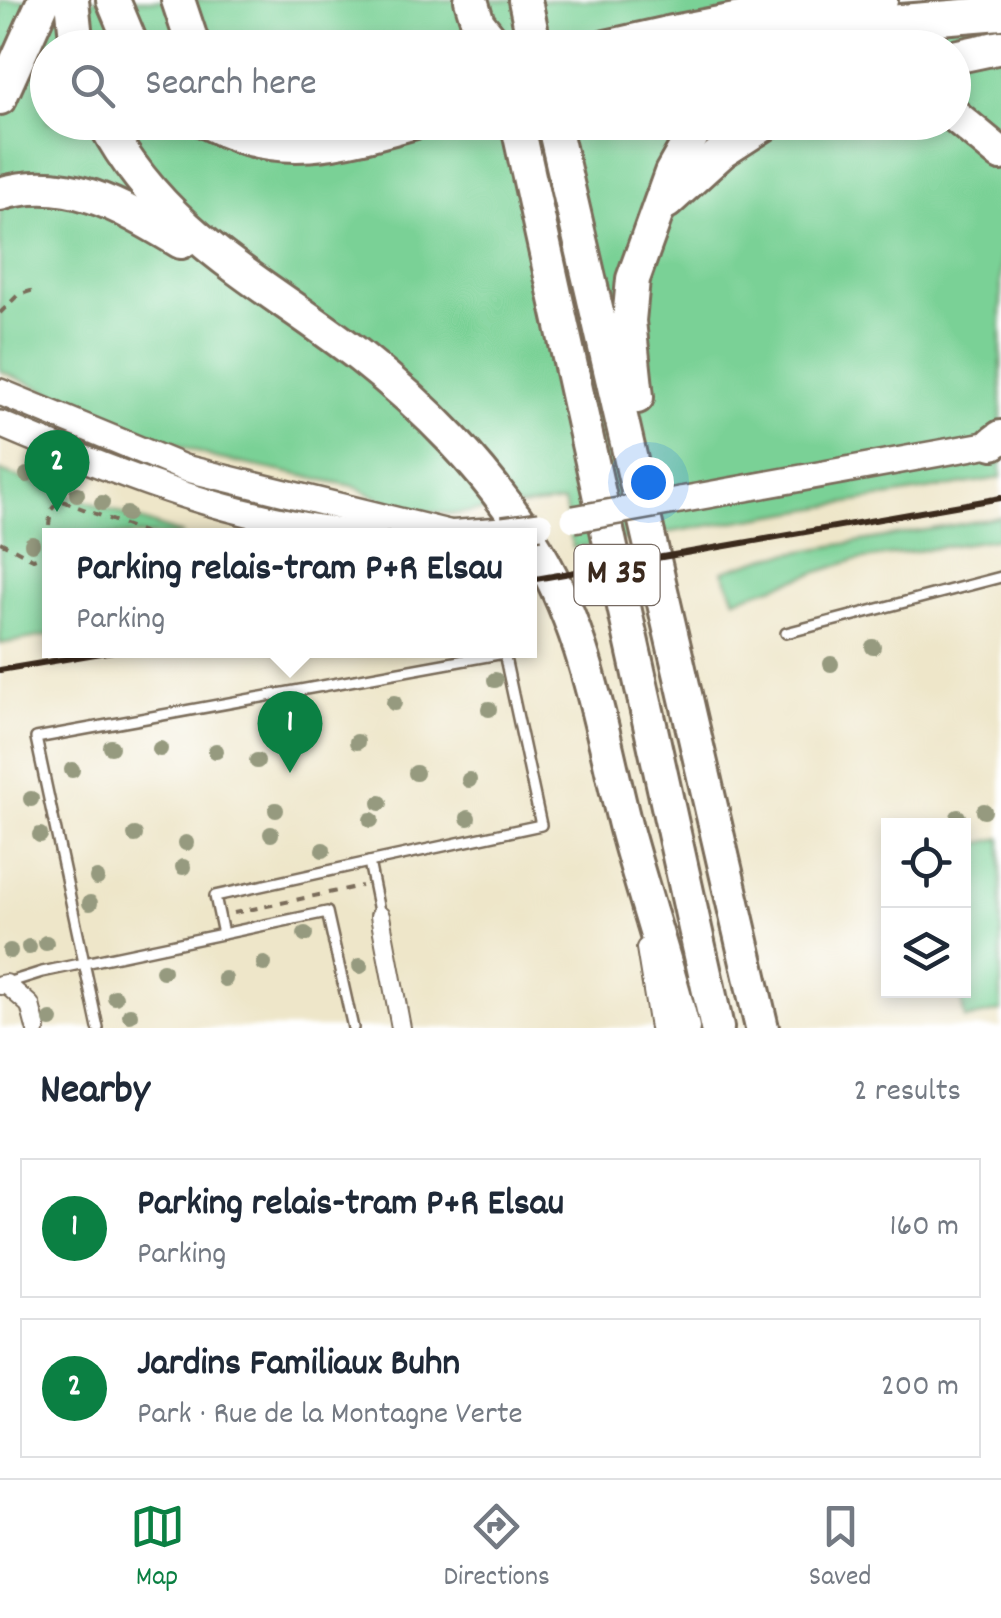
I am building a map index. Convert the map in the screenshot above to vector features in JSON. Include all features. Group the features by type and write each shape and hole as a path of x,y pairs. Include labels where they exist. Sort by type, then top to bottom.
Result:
{"highway":[{"path":"31,30 44,0"},
{"path":"72,0 75,30"},
{"path":"113,0 125,30"},
{"path":"178,0 188,30"},
{"path":"471,0 484,30"},
{"path":"492,0 497,30"},
{"path":"524,0 532,30"},
{"path":"722,30 724,0"},
{"path":"757,29 881,0"},
{"path":"727,30 1001,13"},
{"path":"0,98 30,31"},
{"path":"971,54 1001,48"},
{"path":"971,129 1001,154"},
{"path":"115,140 142,185 158,202 292,309"},
{"path":"254,140 292,148 351,140"},
{"name":"M 35","path":"521,140 717,1028"},
{"name":"M 35","path":"557,140 762,1028"},
{"path":"690,140 671,173 661,209 645,239 633,280 629,321 632,368 718,826"},
{"path":"661,209 722,151 739,140"},
{"path":"0,194 41,187 89,194 142,219 292,309 357,354 433,417 474,460 522,528"},
{"path":"537,552 559,590 590,668 626,829 683,1028"}],"main road":[{"path":"0,392 184,468 428,528"},
{"path":"0,424 202,504 318,528"},
{"path":"537,529 998,441"}],"street":[{"path":"626,829 659,1028"},
{"path":"380,916 401,1028"},
{"path":"3,984 30,1004 36,1028"}],"lane":[{"path":"786,634 1001,578"},
{"path":"98,1028 36,738 476,658"},
{"path":"223,934 215,896 542,825 505,658"},
{"path":"370,862 380,916"},
{"path":"3,984 327,912 353,1028"}],"path":[{"path":"0,313 18,294 37,289"},
{"path":"49,528 51,510 60,500 132,528"},
{"path":"0,542 33,558 42,556"},
{"path":"219,916 374,883"}],"green space":[{"path":"0,0 1001,0 1001,478 573,548 564,502 453,514 401,509 353,486 215,458 152,436 0,371"},
{"path":"0,471 163,528 42,528 42,636 0,644"},
{"path":"1001,517 1001,538 852,561 735,599 723,571 768,557"},
{"path":"1001,838 1001,1011 965,1019 960,998 971,998 971,845"}],"railway":[{"path":"537,579 1001,498"},
{"path":"0,670 71,658"}],"place":[{"name":"Jardins Familiaux Buhn","path":"57,512"},
{"name":"Parking relais-tram P+R Elsau","path":"290,773"}]}
